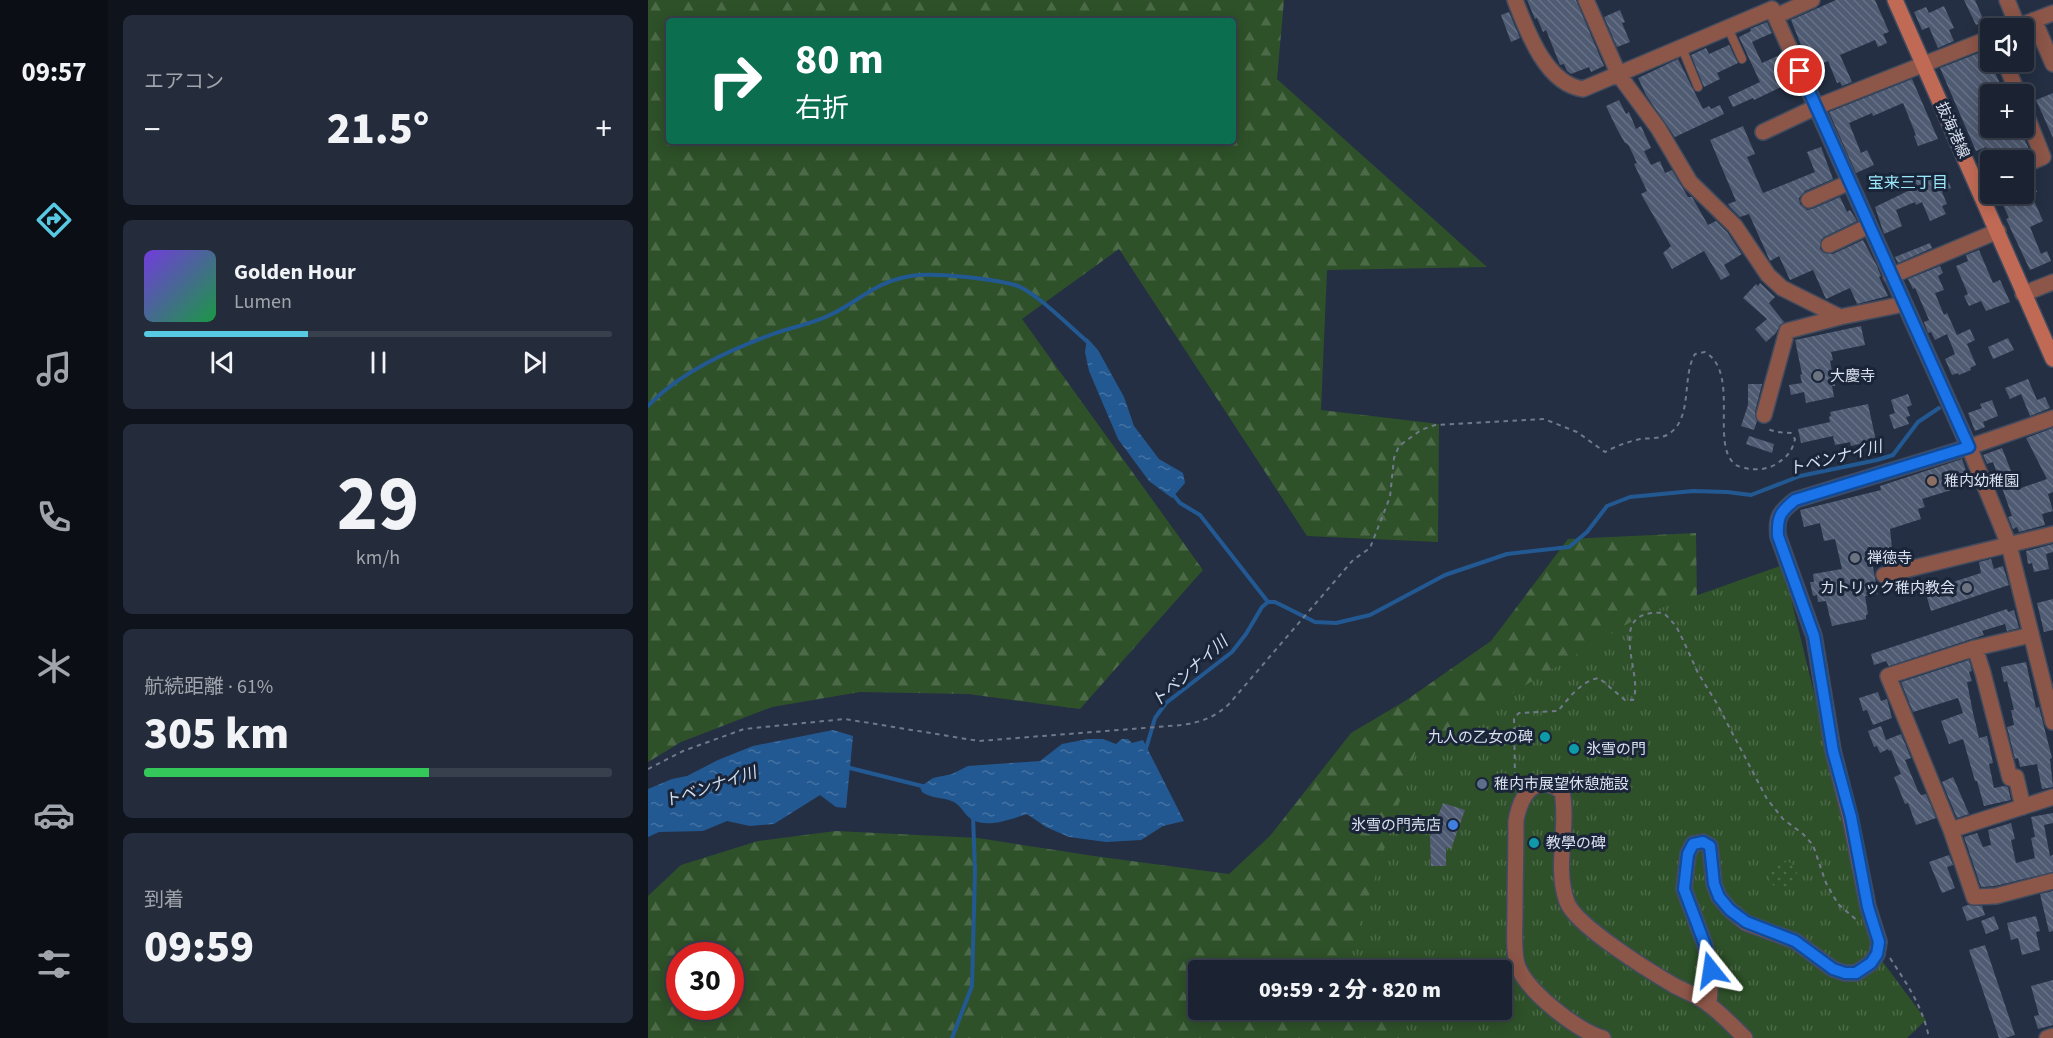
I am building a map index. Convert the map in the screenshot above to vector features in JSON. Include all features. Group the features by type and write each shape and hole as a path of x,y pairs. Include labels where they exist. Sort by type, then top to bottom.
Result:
{"main road":[{"name":"抜海港線","path":"1895,0 1923,63 1980,173"},
{"name":"抜海港線","path":"1990,204 1998,231 2053,359"}],"street":[{"path":"1515,0 1542,58 1561,80 1572,88 1583,89 1772,8 1812,0"},
{"path":"1586,0 1619,75 1658,128 1690,182 1735,226 1768,275 1782,288 1840,317"},
{"path":"2007,0 2013,18"},
{"path":"1772,8 1969,447 2009,545 2053,722"},
{"path":"2053,13 2034,20 2053,64"},
{"path":"1763,132 1816,107 1980,42"},
{"path":"2034,134 2043,157 2034,161"},
{"path":"1809,200 1850,182"},
{"path":"1829,245 1869,226"},
{"path":"1891,276 1998,231"},
{"path":"2024,294 2053,282"},
{"path":"1764,415 1787,331 1904,304"},
{"path":"1709,1005 1711,970 1705,945 1684,889 1688,854 1693,844 1703,842 1710,846 1714,884 1719,897 1730,910 1746,922 1795,941 1833,969 1845,973 1856,973 1863,969 1877,954 1879,942 1868,907 1851,817 1833,751 1814,636 1778,536 1777,522 1784,508 1795,500 1969,447 2053,418"},
{"path":"1884,575 2053,534"},
{"path":"2031,635 1975,648 1888,676 1951,830 1974,897 1996,896 2053,881"},
{"path":"1975,648 2010,778 2016,777 2023,807"},
{"path":"1603,1038 1573,1024 1553,1008 1525,978 1518,965 1515,943 1516,821 1519,804 1529,789 1542,784 1555,786 1563,792 1565,803 1561,870 1566,902 1573,914 1640,964 1709,1005 1745,1038"},
{"path":"1951,830 2053,797"},
{"path":"2047,1038 2053,1036"}],"lane":[{"path":"1728,28 1742,59"},
{"path":"1682,48 1698,87"}],"path":[{"path":"648,768 683,751 744,729 845,719 979,741 1182,725 1202,721 1211,718 1229,704 1353,560 1370,548 1390,497 1394,458 1399,446 1420,430 1435,425 1544,419 1577,432 1605,452 1629,442 1665,436 1675,429 1682,418 1689,364 1695,354 1705,352 1713,357 1720,373 1728,455 1736,466 1752,469 1771,468 1793,450 1795,439 1791,433 1765,428 1764,415"},
{"path":"1515,777 1514,718 1519,713 1558,711 1574,692 1593,679 1599,678 1624,700 1633,700 1635,691 1629,635 1635,622 1644,614 1664,613 1676,626 1698,673 1716,702 1767,799 1783,819 1813,845 1826,883 1839,904 1864,926"},
{"path":"1879,942 1918,1002 1926,1020 1929,1038"}],"green space":[{"path":"648,0 1284,0 1277,79 1487,267 1327,270 1321,410 1439,424 1438,542 1307,536 1119,249 1022,319 1203,570 1080,709 968,694 860,692 772,707 681,742 648,762"},
{"path":"1696,533 1697,600 1394,960 1188,960 1188,1020 1456,1020 1481,1038 648,1038 648,896 681,865 758,841 836,831 978,838 1229,874 1270,836 1351,733 1405,701 1491,641 1568,539"},
{"path":"1783,565 1877,954 1926,1020 1907,1038 1400,1038 1384,1020 1512,1020 1512,960 1348,960 1416,751 1644,614"},
{"path":"1783,861 1793,865 1797,875 1793,885 1783,889 1773,885 1769,875 1773,865"}],"water":[{"path":"1087,338 1098,350 1124,397 1134,426 1159,459 1183,473 1185,483 1172,498 1149,481 1118,439 1089,371 1085,352"},
{"path":"833,730 853,736 846,808 836,807 820,795 774,824 750,826 727,821 703,831 659,832 648,837 648,789 672,779 687,776 753,746"},
{"path":"1088,739 1103,739 1116,744 1122,739 1128,739 1132,743 1143,740 1184,821 1163,826 1141,840 1106,842 1069,837 1046,827 1027,814 999,822 977,822 954,802 926,794 920,787 933,778 952,774 968,766 1040,761 1062,744"}],"building":[{"path":"1527,0 1576,0 1604,66 1591,72 1589,67 1571,74 1564,64 1560,65 1546,30 1543,32"},
{"path":"1836,0 1875,0 1889,32 1883,34 1887,43 1878,47 1875,40 1840,55 1852,82 1842,86 1840,82 1837,83 1828,61 1810,68 1791,20"},
{"path":"1964,0 1975,0 1983,18 1980,18 1980,23 1976,25"},
{"path":"1944,6 1954,28 1949,30 1954,41 1938,48 1929,27 1922,30 1914,12 1926,7 1929,13"},
{"path":"1620,10 1625,22 1622,23 1630,42 1617,47 1604,17"},
{"path":"1509,12 1520,38 1511,42 1501,15"},
{"path":"1767,22 1772,33 1752,42 1762,63 1782,54 1791,75 1785,78 1786,82 1780,84 1781,87 1733,107 1728,97 1760,82 1739,37 1751,31 1750,29"},
{"path":"1729,45 1738,63 1717,73 1720,79 1704,87 1691,55 1706,48 1709,54"},
{"path":"1980,52 1980,72 1995,72 2000,84 1980,84 1980,138 2024,138 2029,150 1988,150 1986,147 1976,151 1940,68"},
{"path":"1678,59 1703,109 1709,106 1711,109 1720,105 1724,114 1675,137 1646,95 1638,78"},
{"path":"1912,79 1938,139 1918,146 1903,103 1873,116 1872,113 1849,123 1861,153 1867,150 1874,165 1856,173 1829,112"},
{"path":"2053,93 2053,138 2036,100"},
{"path":"1619,100 1626,114 1629,112 1636,129 1641,126 1651,148 1644,151 1651,165 1660,161 1665,173 1672,170 1688,197 1692,197 1708,225 1716,221 1727,232 1742,254 1724,265 1730,275 1721,280 1704,251 1672,269 1663,253 1671,246 1641,194 1647,191 1634,164 1637,163 1606,106"},
{"path":"1743,126 1755,154 1747,157 1763,193 1815,172 1807,152 1821,147 1833,179 1805,191 1799,198 1800,204 1807,210 1840,197 1847,212 1850,210 1857,221 1824,237 1821,240 1820,249 1824,253 1833,254 1863,240 1877,266 1881,276 1879,277 1888,296 1857,304 1850,288 1826,299 1813,270 1790,280 1779,256 1770,261 1749,214 1740,217 1728,204 1736,201 1710,140"},
{"path":"1944,172 1951,188 1942,192 1947,204 1942,206 1946,214 1930,221 1922,202 1916,205 1915,202 1896,210 1902,226 1884,234 1875,207 1910,190 1906,181 1919,175 1922,182"},
{"path":"2034,201 2043,221 2030,227 2041,254 2047,251 2051,261 2030,270 2006,219 2009,218 2003,204 2034,204"},
{"path":"1930,243 1932,248 1898,263 1895,257"},
{"path":"1979,250 1993,283 2000,280 2010,302 1986,311 1981,301 1969,306 1964,296 1968,294 1956,266 1968,261 1966,255"},
{"path":"1940,266 1943,273 1938,276 1944,290 1935,293 1944,315 1947,313 1957,335 1970,329 1975,340 1967,344 1976,365 1959,375 1958,373 1952,375 1945,359 1955,354 1947,334 1935,340 1931,332 1928,333 1924,322 1929,320 1915,288 1913,289 1908,279"},
{"path":"1760,283 1775,297 1769,303 1784,322 1766,342 1755,329 1767,319 1743,298 1756,284 1758,286"},
{"path":"1861,326 1865,345 1831,352 1834,397 1806,403 1804,392 1791,395 1789,385 1802,383 1795,340"},
{"path":"2008,338 2014,350 1993,359 1988,347"},
{"path":"2028,379 2037,400 2045,397 2050,408 2030,416 2021,394 2010,399 2005,388"},
{"path":"1748,384 1762,384 1755,412 1757,421 1754,430 1741,426 1748,405"},
{"path":"1908,394 1912,405 1907,407 1910,416 1906,417 1909,424 1894,429 1889,415 1895,413 1891,400"},
{"path":"1992,400 1998,416 1983,422 1985,427 1975,431 1968,413 1982,408 1980,404"},
{"path":"1868,404 1876,441 1860,446 1859,444 1851,446 1850,442 1835,445 1833,436 1801,443 1798,429 1830,422 1830,412"},
{"path":"2053,428 2053,492 2048,494 2053,511 2042,514 2045,525 2019,532 2017,527 2013,529 2008,517 2012,516 1993,462 1987,464 1983,455 2002,448 2018,489 2047,479 2026,438"},
{"path":"1749,436 1774,444 1772,453 1746,444"},
{"path":"1962,459 1969,479 1962,481 1964,486 1922,499 1925,507 1918,509 1921,519 1890,529 1892,548 1880,550 1882,560 1872,562 1878,594 1865,596 1868,614 1866,619 1832,626 1826,601 1818,602 1817,595 1813,596 1810,582 1814,582 1813,574 1842,569 1835,539 1824,541 1820,523 1804,527 1800,510 1881,490 1880,486"},
{"path":"2053,544 2053,552 2046,554 2049,569 2034,572 2032,563 2028,564 2026,551"},
{"name":"カトリック稚内教会","path":"1991,559 1994,569 2003,566 2009,585 1931,611 1925,591 1981,573 1979,562"},
{"path":"2053,599 2053,630 2044,632 2037,603"},
{"path":"2007,609 2008,612 2014,610 2019,628 2007,631 2005,624 1982,631 1984,635 1889,666 1886,661 1874,665 1871,654"},
{"path":"1969,660 1972,681 1967,682 1973,713 1979,738 1987,736 1993,763 1989,764 1994,788 2008,787 2011,800 1984,806 1963,739 1949,744 1941,721 1963,713 1958,698 1913,712 1901,682"},
{"path":"2026,662 2036,708 2039,707 2052,758 2050,759 2053,787 2042,789 2037,764 2020,767 2018,758 2015,759 2007,727 2014,725 2011,710 2014,710 2001,667"},
{"path":"1878,692 1881,701 1887,699 1892,718 1873,725 1867,710 1863,711 1859,698"},
{"path":"1881,726 1886,740 1901,734 1911,758 1905,760 1918,791 1921,795 1926,794 1936,818 1916,825 1908,803 1905,804 1894,777 1901,774 1891,750 1880,753 1877,746 1874,747 1868,731"},
{"path":"1953,777 1969,814 1957,818 1942,782"},
{"path":"1443,803 1465,810 1451,849 1446,847 1446,866 1431,866 1430,837"},
{"path":"2053,813 2053,823 2044,825 2050,856 2053,855 2053,872 1995,886 1981,887 1964,837 1977,833 1983,847 1991,845 1988,830 2011,823 2015,839 2011,840 2016,863 2035,858 2031,838 2035,837 2031,817"},
{"path":"1949,855 1953,865 1947,867 1955,888 1942,893 1929,862"},
{"path":"2053,891 2053,931 2049,932 2040,894"},
{"path":"1982,906 1985,915 1967,921 1962,907"},
{"path":"1994,916 1999,929 1986,934 1981,921"},
{"path":"2036,916 2040,931 2036,932 2040,950 2022,955 2018,938 2011,940 2007,923"},
{"path":"1985,945 2015,1035 2005,1038 1999,1038 1969,950"},
{"path":"2053,980 2053,1025 2038,1029 2034,1016 2039,1015 2031,986"}],"waterway":[{"path":"648,406 675,383 706,363 773,334 823,318 841,310 877,287 911,276 933,275 993,280 1023,288 1043,302 1090,344"},
{"name":"トベンナイ川","path":"1145,752 1155,718 1166,703 1232,652 1262,607 1268,602 1275,602 1315,622 1336,623 1370,615 1445,575 1507,554 1569,547 1587,532 1607,506 1630,497 1693,491 1751,495 1800,476 1893,455 1918,422 1939,408"},
{"path":"1171,492 1180,503 1200,515 1268,602"},
{"name":"トベンナイ川","path":"846,767 926,787"},
{"path":"952,1038 972,986 975,872 973,815"}],"place":[{"name":"大慶寺","path":"1818,376"},
{"name":"稚内幼稚園","path":"1932,481"},
{"name":"禅徳寺","path":"1855,558"},
{"name":"カトリック稚内教会","path":"1967,588"},
{"name":"九人の乙女の碑","path":"1545,737"},
{"name":"氷雪の門","path":"1574,749"},
{"name":"稚内市展望休憩施設","path":"1482,784"},
{"name":"氷雪の門売店","path":"1453,825"},
{"name":"教學の碑","path":"1534,843"}],"district":[{"name":"宝来三丁目","path":"1908,182"}],"route":[{"path":"1711,970 1705,945 1684,889 1688,854 1693,844 1703,842 1710,846 1714,884 1719,897 1730,910 1746,922 1795,941 1833,969 1845,973 1856,973 1863,969 1877,954 1879,942 1868,907 1851,817 1833,751 1814,636 1778,536 1777,522 1784,508 1795,500 1969,447 1800,71"}]}
